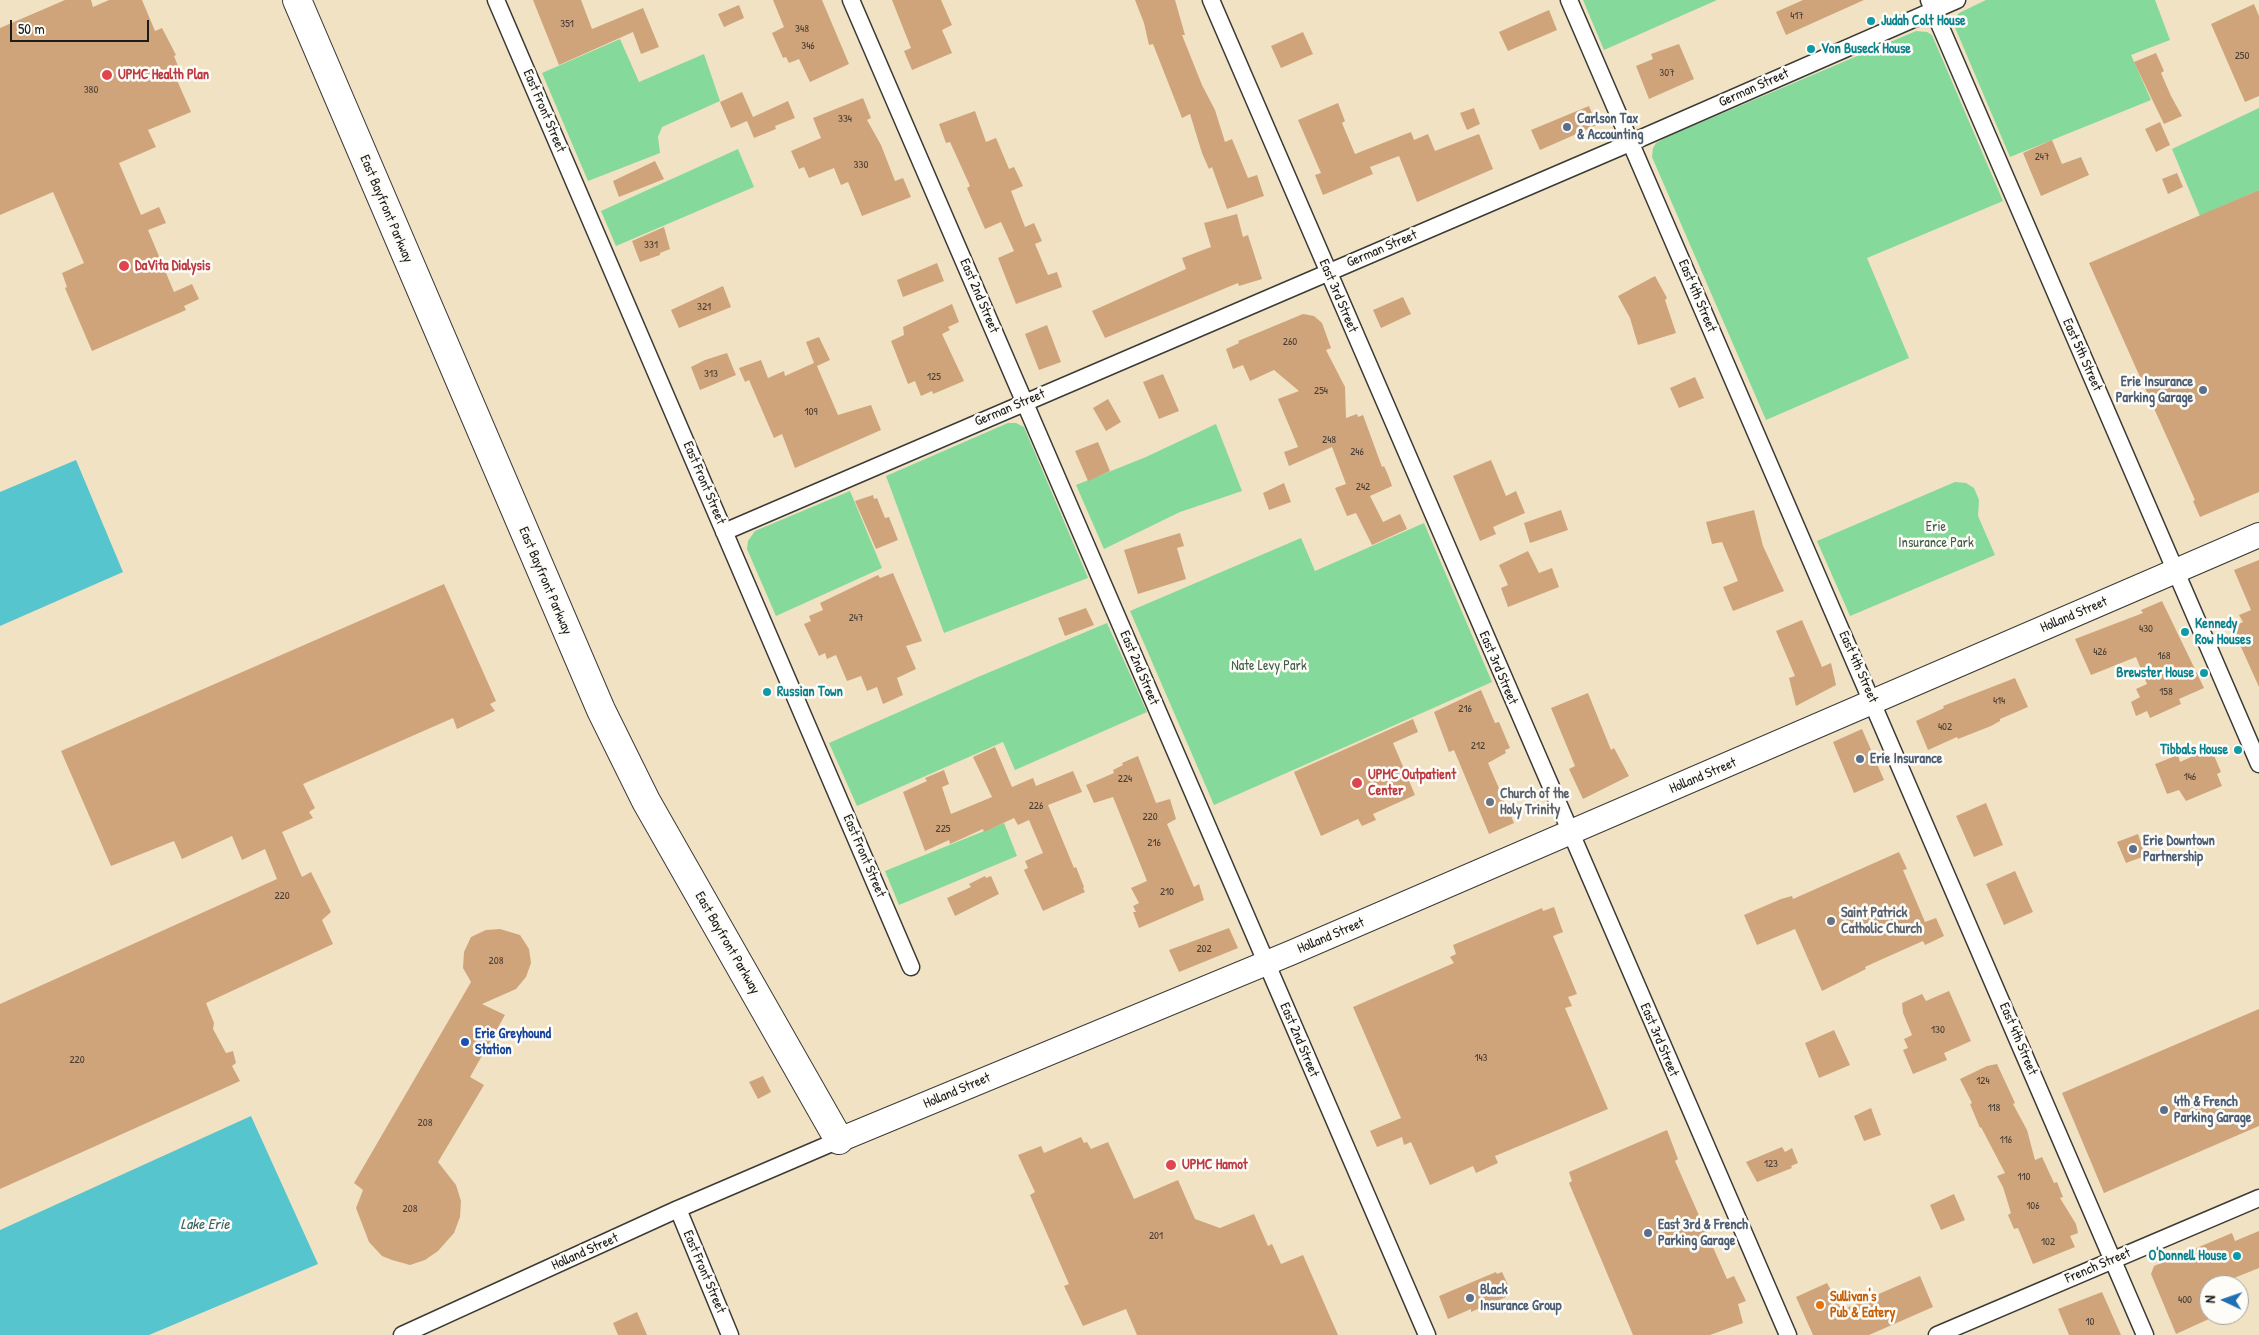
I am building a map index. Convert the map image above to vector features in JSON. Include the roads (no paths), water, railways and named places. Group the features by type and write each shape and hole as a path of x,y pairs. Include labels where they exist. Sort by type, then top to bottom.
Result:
{"highway":[{"name":"East Bayfront Parkway","path":"296,0 601,710 646,801 839,1140"}],"street":[{"name":"East Front Street","path":"496,0 911,967"},
{"name":"East 2nd Street","path":"851,0 1427,1335"},
{"name":"East 3rd Street","path":"1211,0 1788,1335"},
{"name":"East 4th Street","path":"1570,0 2145,1335"},
{"name":"German Street","path":"724,532 1630,143 1931,5 1957,0"},
{"name":"East 5th Street","path":"1931,5 2259,764"},
{"name":"Holland Street","path":"402,1335 678,1210 839,1140 1266,964 2259,535"},
{"name":"French Street","path":"1937,1335 2259,1198"},
{"name":"East Front Street","path":"678,1210 730,1335"}],"water":[{"path":"76,460 123,572 0,626 0,492"},
{"name":"Lake Erie","path":"251,1116 318,1264 149,1335 0,1335 0,1230"}],"place":[{"name":"Judah Colt House","path":"1871,21"},
{"name":"Von Buseck House","path":"1811,49"},
{"name":"UPMC Health Plan","path":"107,75"},
{"name":"Carlson Tax & Accounting","path":"1567,127"},
{"name":"DaVita Dialysis","path":"124,266"},
{"name":"Erie Insurance Parking Garage","path":"2203,390"},
{"name":"Kennedy Row Houses","path":"2185,632"},
{"name":"Brewster House","path":"2204,673"},
{"name":"Russian Town","path":"767,692"},
{"name":"Tibbals House","path":"2238,750"},
{"name":"Erie Insurance","path":"1860,759"},
{"name":"UPMC Outpatient Center","path":"1357,783"},
{"name":"Church of the Holy Trinity","path":"1490,802"},
{"name":"Erie Downtown Partnership","path":"2133,849"},
{"name":"Saint Patrick Catholic Church","path":"1831,921"},
{"name":"Erie Greyhound Station","path":"465,1042"},
{"name":"4th & French Parking Garage","path":"2164,1110"},
{"name":"UPMC Hamot","path":"1171,1165"},
{"name":"East 3rd & French Parking Garage","path":"1648,1233"},
{"name":"O'Donnell House","path":"2237,1256"},
{"name":"Black Insurance Group","path":"1470,1298"},
{"name":"Sullivan's Pub & Eatery","path":"1820,1305"}],"park label":[{"name":"Erie Insurance Park","path":"1936,536"},
{"name":"Nate Levy Park","path":"1269,666"}]}
